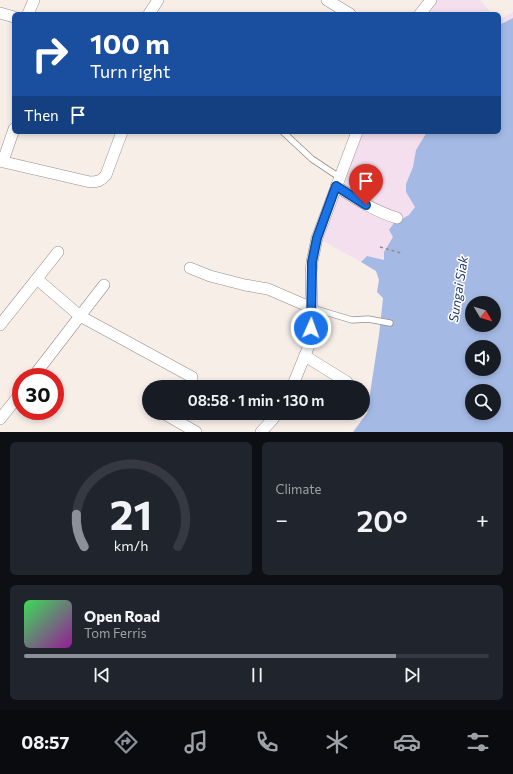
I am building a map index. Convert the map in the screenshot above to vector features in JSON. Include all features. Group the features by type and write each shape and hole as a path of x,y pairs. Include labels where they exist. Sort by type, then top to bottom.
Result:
{"street":[{"path":"29,12 34,0"},
{"path":"150,12 158,0"},
{"path":"328,0 347,12"},
{"path":"421,12 430,0"},
{"path":"0,13 12,16"},
{"path":"12,134 1,161 90,182 98,182 106,175 122,134"},
{"path":"295,380 310,343 312,262 317,238 356,134"},
{"path":"338,182 366,205 397,218"},
{"path":"0,326 58,252"},
{"path":"190,268 210,276 268,289 312,308"},
{"path":"37,279 80,316 192,377"},
{"path":"40,368 104,285"},
{"path":"305,356 344,380"},
{"path":"2,412 12,402"},
{"path":"175,420 196,432"},
{"path":"261,432 272,420"}],"lane":[{"path":"285,134 338,182"},
{"path":"312,308 352,320 368,319 390,323"}],"path":[{"path":"380,247 401,253"}],"shaded area":[{"path":"437,0 480,0 490,12 426,12"},
{"path":"513,12 513,18 501,24 501,19"},
{"path":"354,134 427,134 415,206 384,261 367,256 361,262 316,237"}],"water":[{"name":"Sungai Siak","path":"513,18 513,432 353,432 362,420 370,420 370,394 383,298 377,292 379,280 376,271 361,262 367,256 384,260 384,252 393,237 389,230 394,223 409,215 415,207 406,192 406,184 413,167 416,150 426,134 501,134 501,24"}],"route":[{"path":"311,328 312,262 317,238 336,186 366,205"}]}
